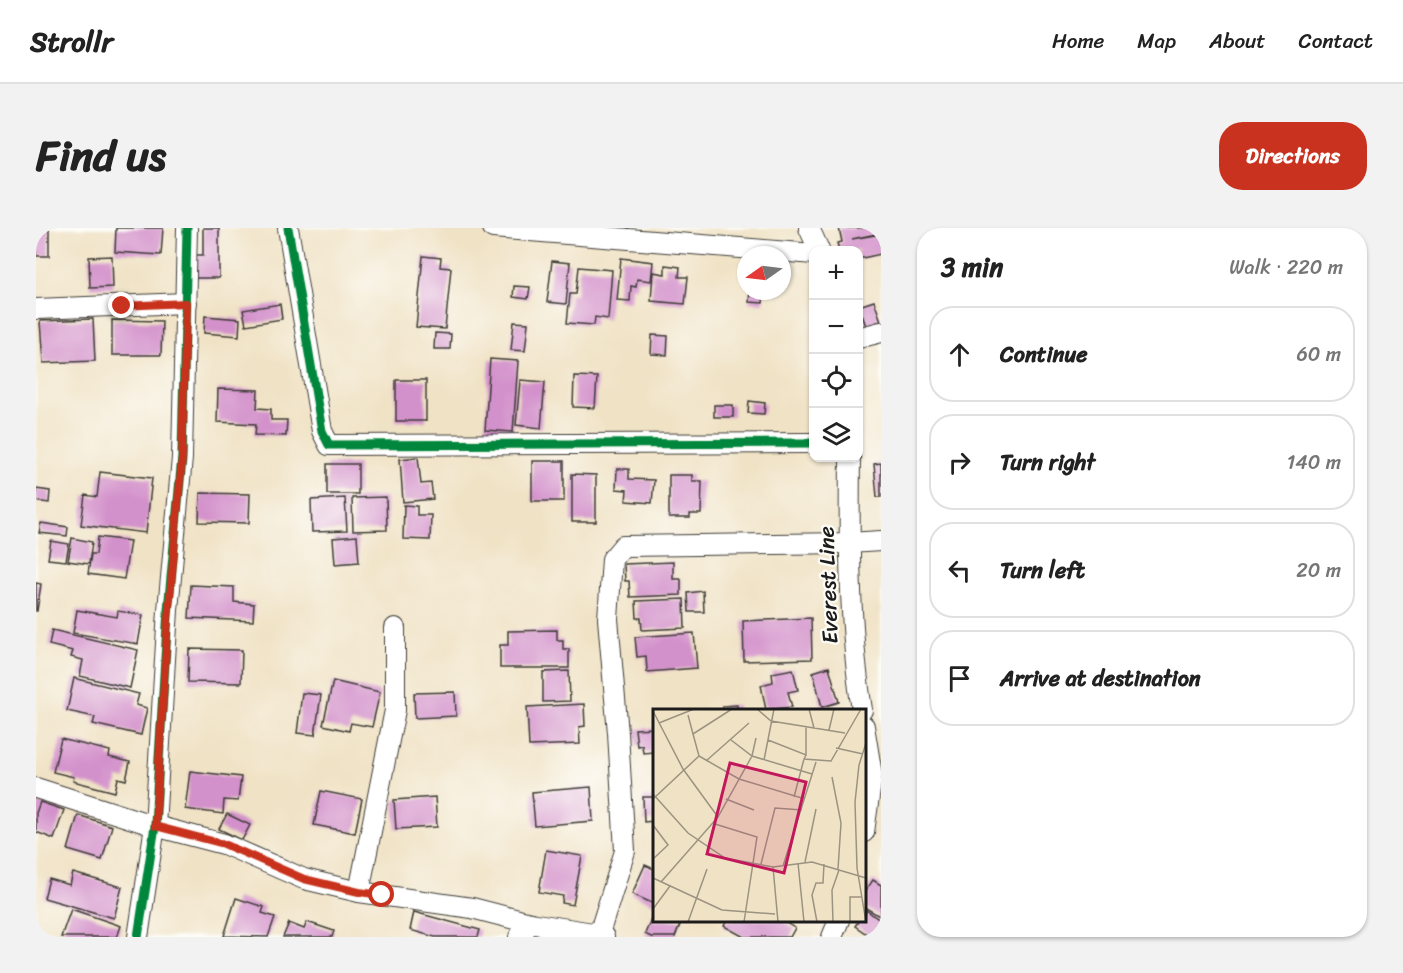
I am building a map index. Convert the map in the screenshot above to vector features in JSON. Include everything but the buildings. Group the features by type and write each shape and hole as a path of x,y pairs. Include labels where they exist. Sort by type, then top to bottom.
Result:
{"street":[{"path":"138,937 155,826 167,632 182,458 187,228"},
{"path":"288,228 322,431 329,445 809,443"},
{"path":"494,228 809,254"},
{"path":"809,228 817,246"},
{"path":"36,309 186,303"},
{"path":"863,337 881,332"},
{"name":"Everest Line","path":"849,462 849,543 855,664 862,709"},
{"path":"36,788 155,826 224,844 304,879 359,892 472,908 524,930 601,935 625,851 608,619 612,559 623,546 881,541"},
{"path":"359,892 395,710 395,628"},
{"path":"866,738 872,775 866,818"},
{"path":"832,937 839,922"}],"cycle path":[{"path":"138,937 155,826 168,610 182,458 187,228"},
{"path":"288,228 322,431 329,445 809,443"}],"route":[{"path":"122,306 186,303 182,458 160,719 155,826 224,844 304,879 382,895"}]}
